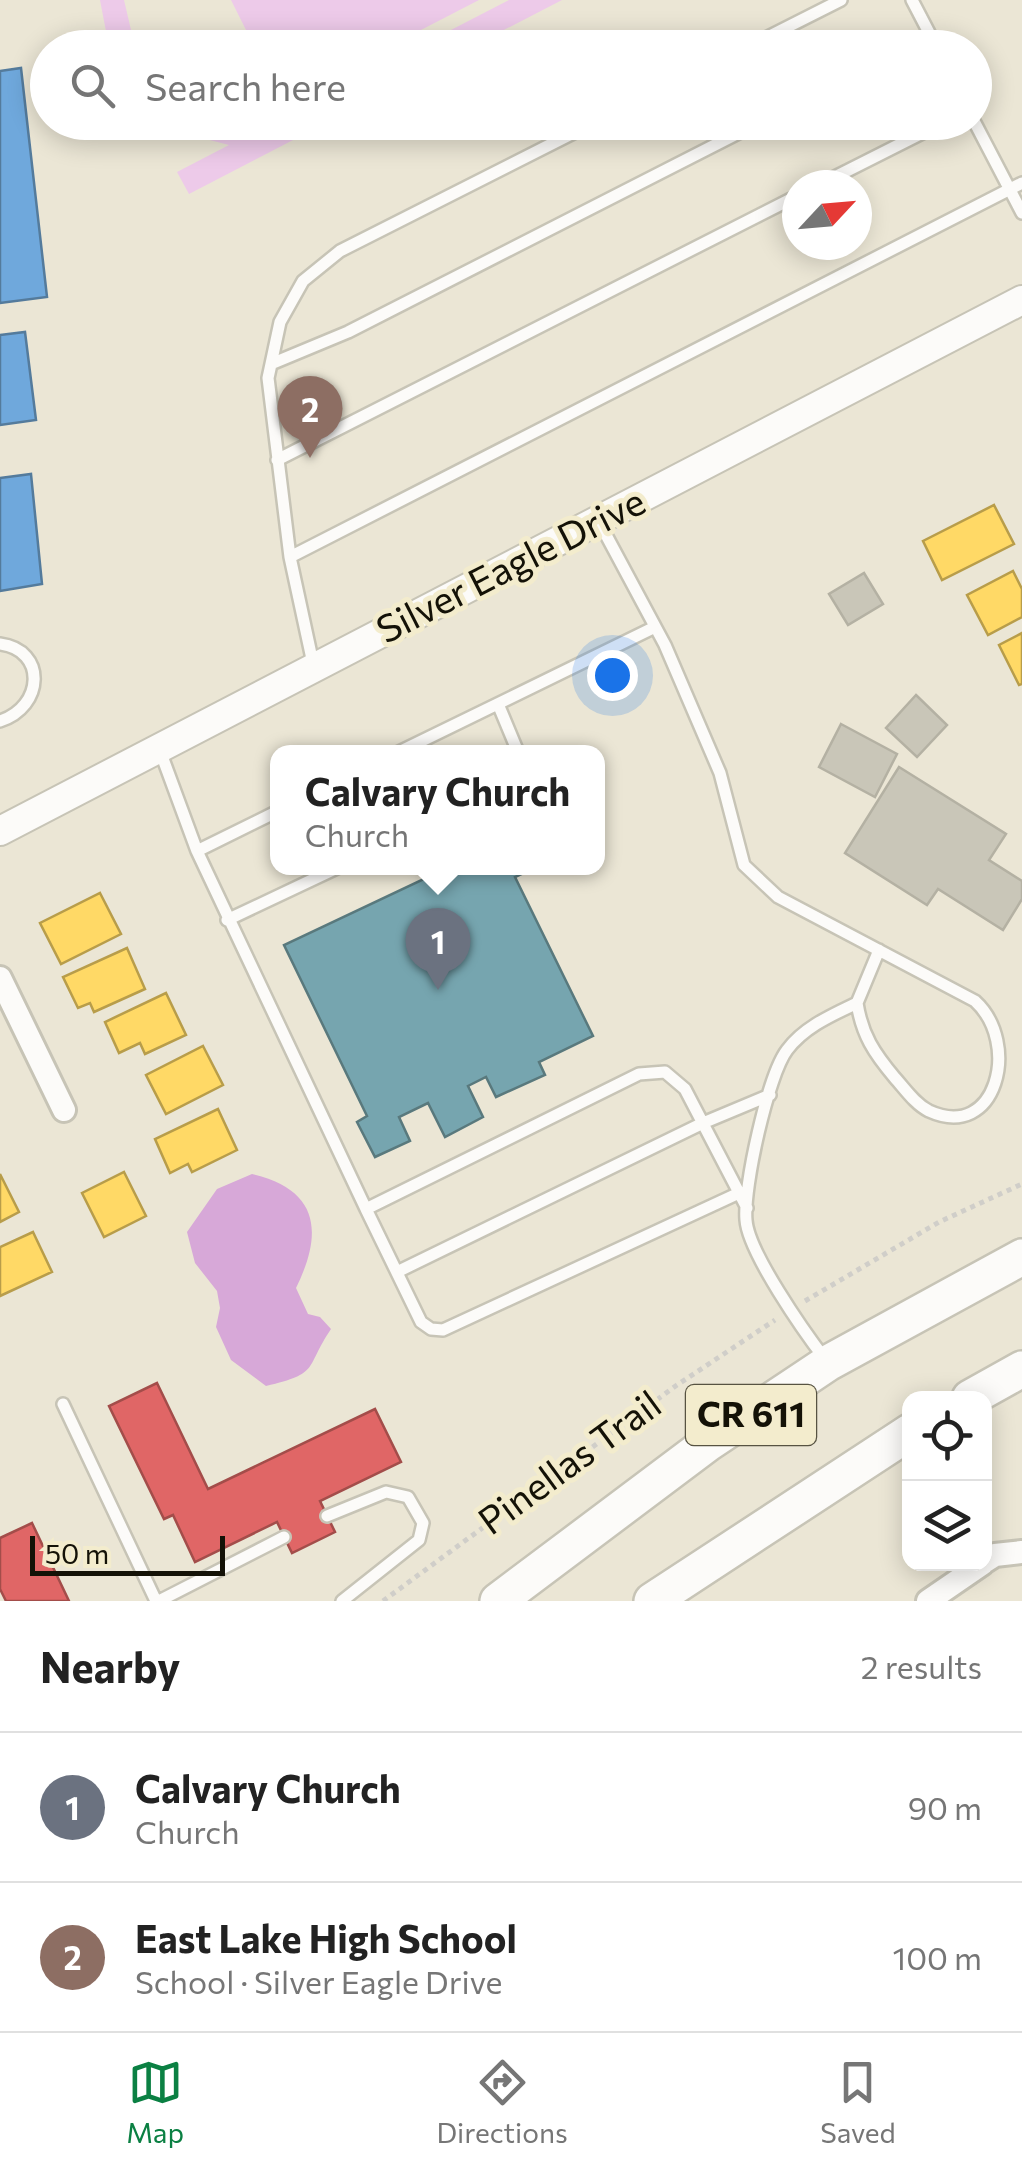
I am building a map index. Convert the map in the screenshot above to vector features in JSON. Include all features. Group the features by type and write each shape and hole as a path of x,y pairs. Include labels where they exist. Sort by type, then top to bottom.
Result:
{"main road":[{"name":"CR 611","path":"498,1601 707,1444 828,1363 1022,1257"},
{"path":"983,1391 1022,1369"},
{"name":"CR 611","path":"652,1601 902,1437"}],"street":[{"name":"Silver Eagle Drive","path":"0,831 1022,300"},
{"path":"0,978 64,1110"},
{"path":"992,1556 1022,1552"},
{"path":"928,1601 971,1571"}],"lane":[{"path":"782,30 841,0"},
{"path":"912,0 928,30"},
{"path":"314,668 290,556 268,378 280,322 304,282 340,252 560,140"},
{"path":"271,364 348,332 725,140"},
{"path":"850,170 909,140"},
{"path":"986,140 1016,186 1022,213"},
{"path":"290,556 1016,186"},
{"path":"277,460 782,204"},
{"path":"598,520 655,627 720,773 744,865 778,897 975,1000 996,1028 1002,1064 986,1099 960,1114 942,1114 916,1101 872,1050 862,1030 856,1003 879,950"},
{"path":"413,745 655,627"},
{"path":"0,644 22,654 34,671 36,687 30,703 0,721"},
{"path":"498,704 515,745"},
{"path":"159,748 226,920 397,1272 422,1322 431,1330 443,1330 739,1193"},
{"path":"197,851 270,816"},
{"path":"226,920 322,875"},
{"path":"828,1363 789,1311 745,1223 755,1140 785,1051 816,1024 856,1003"},
{"path":"366,1209 639,1074 665,1072 676,1077 747,1208"},
{"path":"397,1272 703,1123 770,1095"},
{"path":"63,1404 157,1601 284,1538"},
{"path":"327,1516 386,1492 408,1497 423,1523 420,1540 342,1601"}],"path":[{"name":"Pinellas Trail","path":"383,1601 661,1396 789,1311 939,1222 1022,1184"}],"shaded area":[{"path":"100,0 124,0 131,30 106,30"},
{"path":"231,0 479,0 421,30 246,30"},
{"path":"509,0 562,0 504,30 451,30"},
{"path":"210,140 293,140 189,194 177,172 229,145"},
{"path":"252,1174 291,1191 310,1216 310,1249 296,1288 308,1314 320,1317 331,1329 304,1373 266,1386 231,1360 216,1327 220,1308 217,1291 195,1263 187,1232 217,1189"}],"building: Homes":[{"path":"994,505 1014,544 942,580 923,541"},
{"path":"1013,571 1022,589 1022,617 988,635 967,595"},
{"path":"1022,633 1022,684 1019,685 999,645"},
{"path":"100,893 121,934 61,964 40,923"},
{"path":"127,948 145,989 94,1012 90,1003 78,1008 63,977"},
{"path":"166,993 186,1035 145,1054 140,1043 119,1053 105,1022"},
{"path":"203,1046 223,1085 166,1114 146,1075"},
{"path":"218,1109 237,1150 192,1172 188,1164 170,1173 155,1139"},
{"path":"124,1172 146,1216 104,1237 82,1193"},
{"path":"0,1174 19,1212 0,1222"},
{"path":"33,1232 52,1272 0,1296 0,1247"}],"building: Shops":[{"path":"157,1383 208,1489 375,1409 401,1462 320,1501 335,1532 292,1553 277,1522 195,1562 173,1515 164,1519 109,1406"},
{"path":"32,1523 69,1601 6,1601 0,1589 0,1538"}],"building: Schools":[{"path":"21,68 47,297 0,303 0,71"},
{"path":"25,332 36,420 0,425 0,335"},
{"path":"31,474 42,584 0,591 0,478"}],"building: Public":[{"path":"432,875 519,875 515,877 593,1036 539,1062 545,1075 496,1097 486,1077 468,1086 483,1117 445,1137 428,1103 399,1117 410,1141 375,1157 357,1122 367,1116 284,945"}],"building: Other":[{"path":"864,573 883,604 848,625 829,594"},
{"path":"916,695 947,725 917,757 886,728"},
{"path":"841,724 897,754 875,797 819,767"},
{"path":"899,767 1006,834 989,860 1022,881 1022,899 1003,930 938,889 927,905 845,853"}],"place":[{"name":"East Lake High School","path":"310,458"},
{"name":"Calvary Church","path":"438,990"}]}
